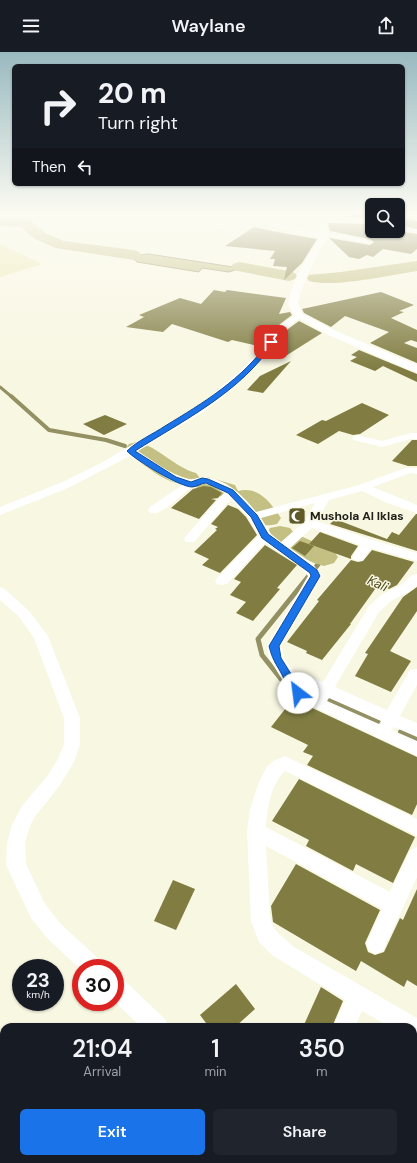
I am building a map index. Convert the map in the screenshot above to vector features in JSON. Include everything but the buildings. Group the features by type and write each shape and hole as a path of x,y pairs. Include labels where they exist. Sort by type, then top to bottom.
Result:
{"street":[{"path":"308,265 303,273 293,304 299,316 332,333 417,369"},
{"path":"0,511 36,499 130,451 218,396 235,382 266,350 287,322 299,316"},
{"path":"357,438 382,444 411,436 417,436"},
{"path":"130,451 174,478 192,484"},
{"path":"254,516 363,487 409,470 417,471"},
{"path":"154,510 192,484 202,480 208,481 231,492 254,516 264,536 272,543 302,562 314,572 316,576 274,646 276,658 291,681 292,687 298,693 317,703 417,749"},
{"path":"363,487 391,500 417,509"},
{"path":"190,539 231,492"},
{"path":"282,548 310,523 325,496"},
{"path":"310,523 368,543 417,557"},
{"path":"222,581 264,536"},
{"path":"358,557 368,543"},
{"path":"317,703 374,609 386,598 407,587 417,578"},
{"path":"0,592 24,614 41,636 72,718 72,744 66,762 54,780 28,812 21,825 16,843 16,865 38,911 53,930 84,959"},
{"path":"383,733 415,674"},
{"path":"291,681 305,682 326,690 417,730"},
{"path":"404,1023 287,954 272,943 266,935 261,923 256,832 260,801 269,778 276,767 285,763 417,828"},
{"path":"256,832 394,906"},
{"path":"376,944 417,856"},
{"path":"124,996 153,1023"},
{"path":"346,1023 358,996"}],"shaded area":[{"path":"0,265 39,265 0,277"},
{"path":"155,265 219,265 239,267 238,269 229,272 202,268 199,272"}],"waterway":[{"path":"315,278 341,277 417,266"},
{"path":"239,267 289,276"},
{"path":"0,387 12,397"},
{"path":"11,396 49,430 106,440 125,446"},
{"name":"Kali","path":"137,449 178,476 187,478"},
{"name":"Kali","path":"208,485 226,490"},
{"name":"Kali","path":"246,497 250,498 267,518"},
{"name":"Kali","path":"280,534 284,539 324,557"},
{"path":"281,679 262,655 258,639 324,557"},
{"path":"301,688 312,692 309,691"},
{"path":"330,700 379,723"},
{"path":"401,732 417,739"}],"place":[{"name":"Mushola Al Iklas","path":"297,516"}],"route":[{"path":"271,342 266,350 235,382 218,396 200,409 130,451 152,466 174,478 192,484 202,480 208,481 231,492 254,516 264,536 314,572 316,576 274,646 276,658 291,681 292,687 298,693"}]}
